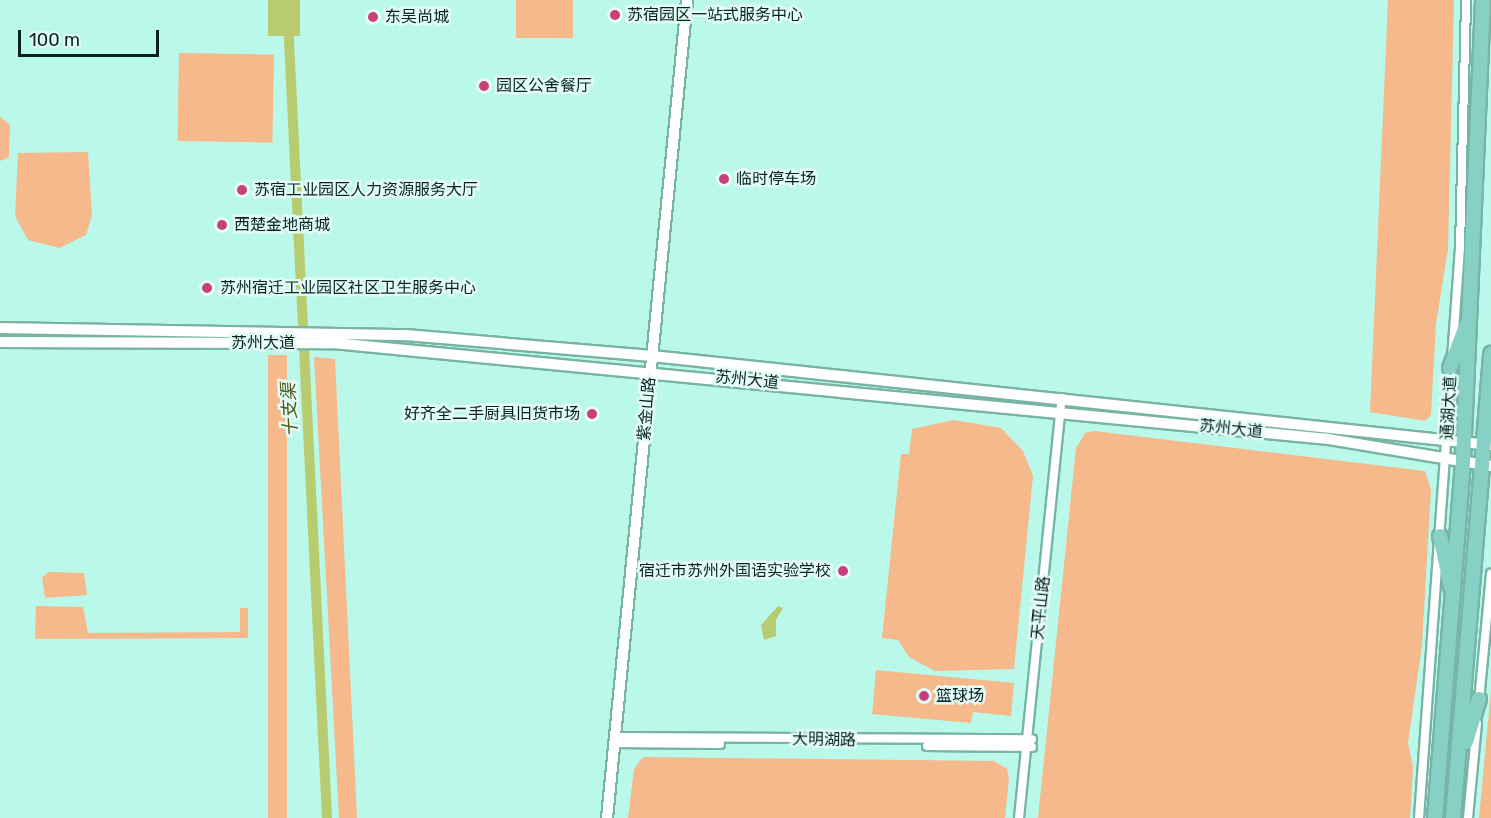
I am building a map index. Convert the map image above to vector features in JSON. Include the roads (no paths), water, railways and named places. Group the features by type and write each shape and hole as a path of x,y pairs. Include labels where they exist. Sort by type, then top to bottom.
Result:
{"main road":[{"name":"通湖大道","path":"1435,818 1454,602 1472,313 1483,0"},
{"path":"1450,368 1472,313"},
{"path":"1453,818 1489,444 1491,354"},
{"path":"1440,536 1454,602"},
{"path":"1458,770 1479,699"}],"street":[{"name":"紫金山路","path":"607,818 687,0"},
{"path":"1419,818 1448,437 1450,368 1461,228 1466,0"},
{"name":"苏州大道","path":"0,328 331,330 652,356 1464,438 1489,444"},
{"name":"苏州大道","path":"0,342 333,343 650,370 1064,412 1446,456 1486,464"},
{"name":"天平山路","path":"1025,818 1030,743 1065,398"},
{"path":"1468,818 1491,574"},
{"name":"大明湖路","path":"615,740 1030,743"},
{"name":"天平山路","path":"1019,818 1030,743"}],"waterway":[{"name":"十支渠","path":"287,0 327,818"}],"place":[{"name":"苏宿园区一站式服务中心","path":"615,15"},
{"name":"东吴尚城","path":"373,17"},
{"name":"园区公舍餐厅","path":"484,86"},
{"name":"临时停车场","path":"724,179"},
{"name":"苏宿工业园区人力资源服务大厅","path":"242,190"},
{"name":"西楚金地商城","path":"222,225"},
{"name":"苏州宿迁工业园区社区卫生服务中心","path":"207,288"},
{"name":"好齐全二手厨具旧货市场","path":"592,414"},
{"name":"宿迁市苏州外国语实验学校","path":"843,571"},
{"name":"篮球场","path":"924,696"}]}
